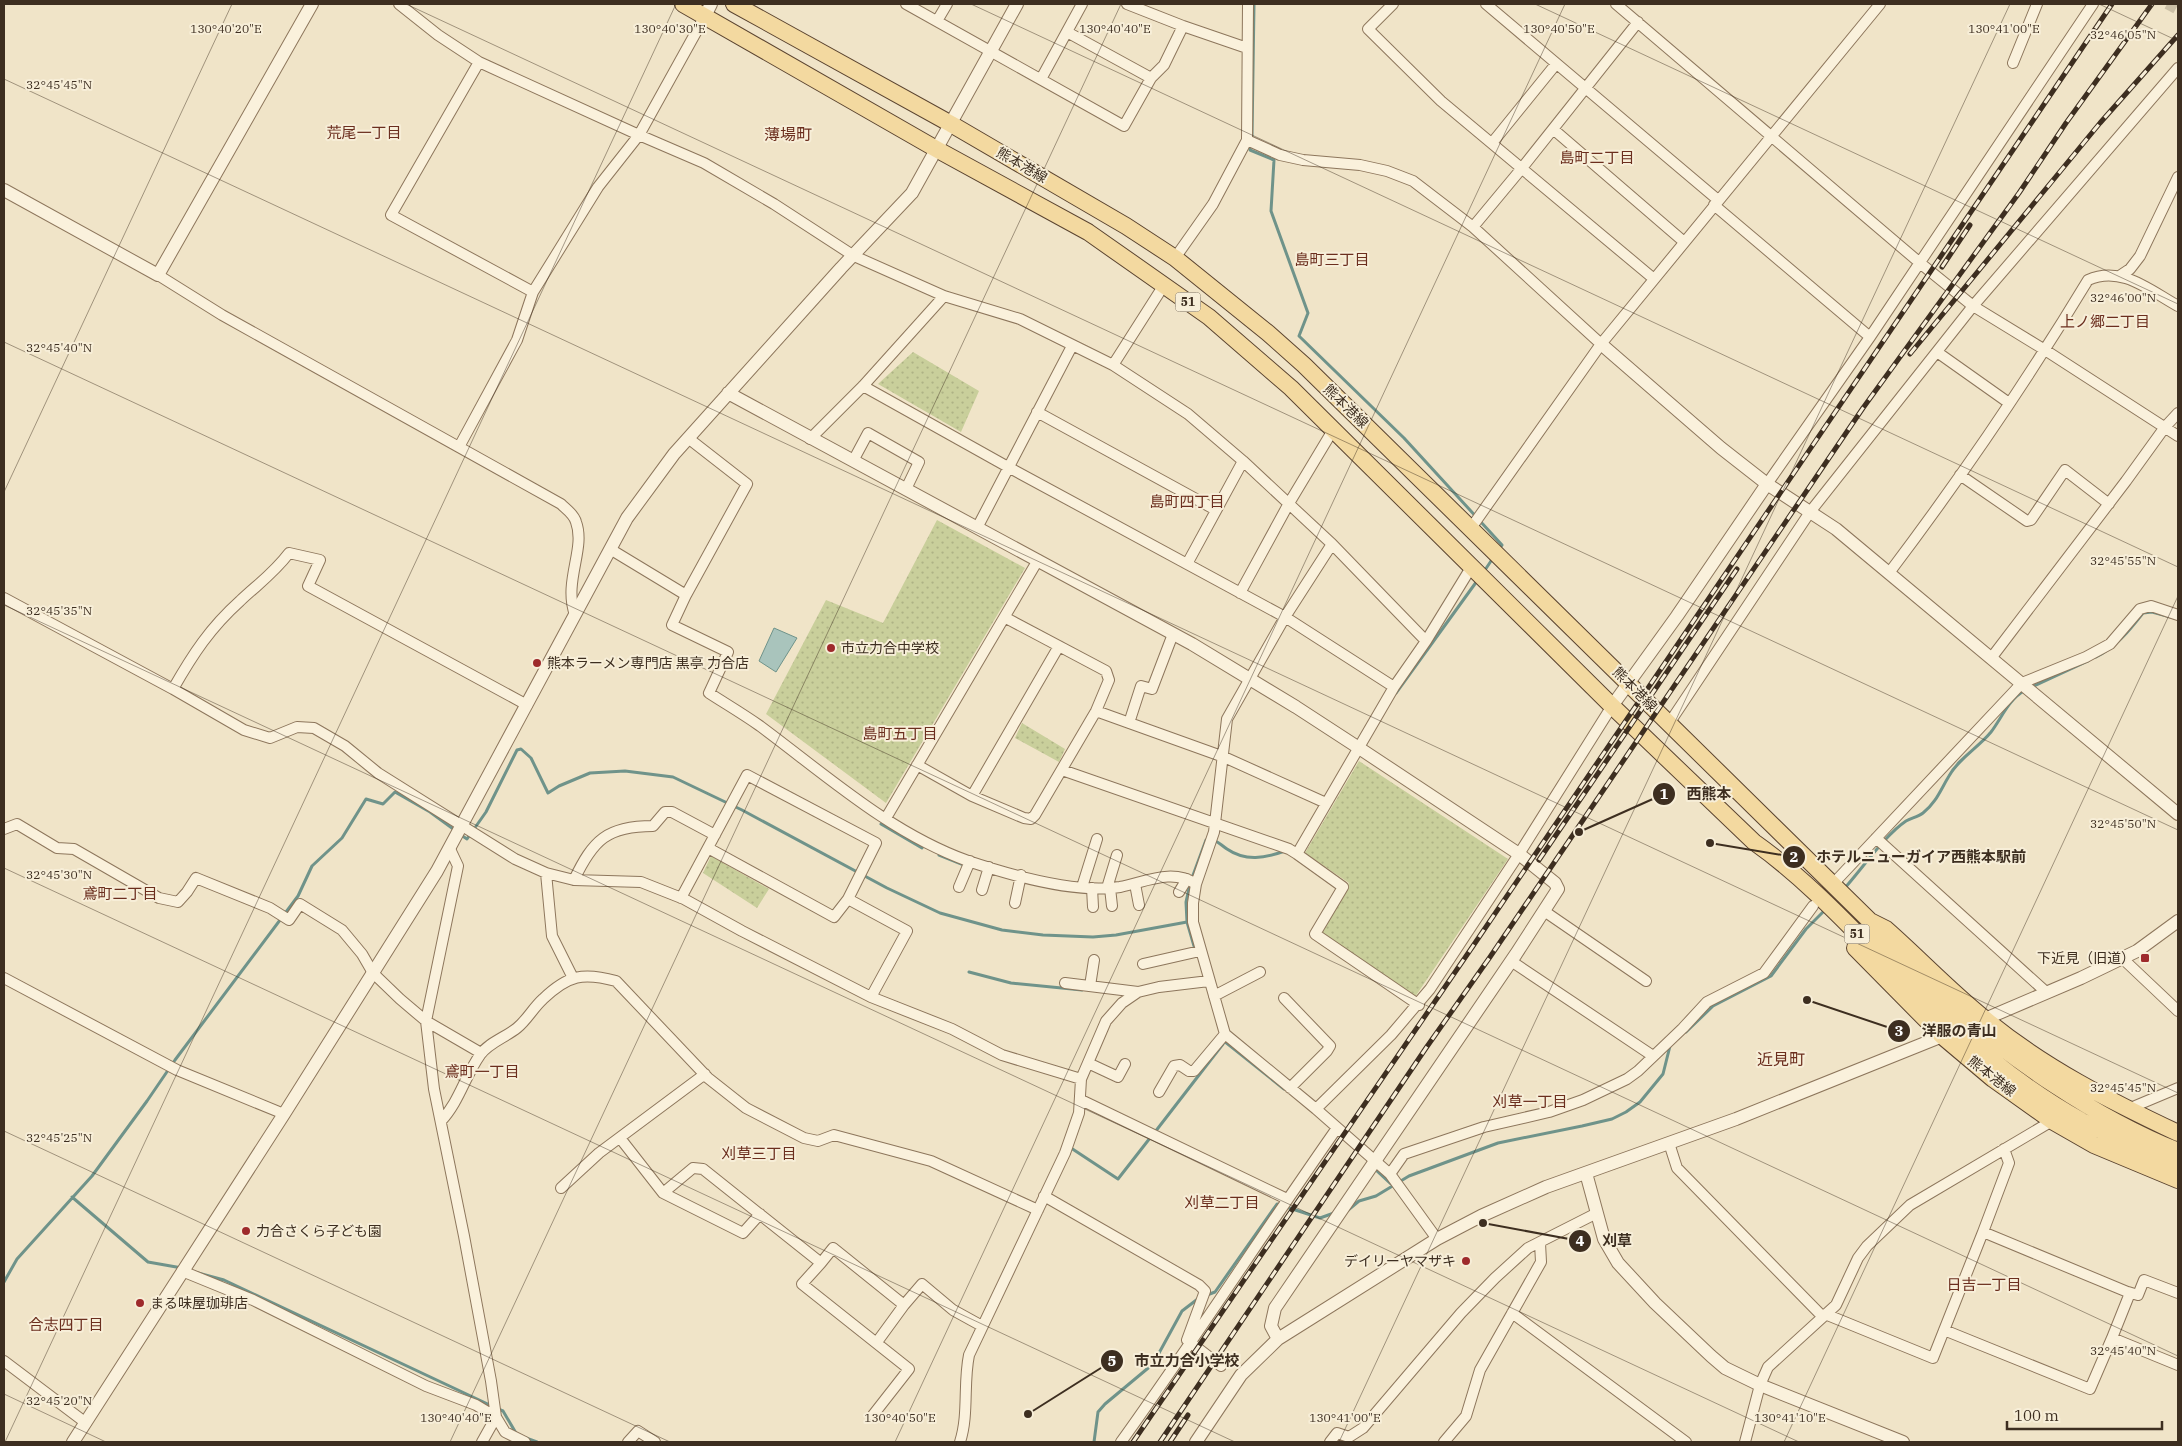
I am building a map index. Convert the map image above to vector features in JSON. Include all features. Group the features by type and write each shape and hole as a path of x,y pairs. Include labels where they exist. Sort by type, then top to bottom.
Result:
{"main road":[{"name":"熊本港線","path":"683,4 708,10 938,150 1088,232 1209,317 1291,388 1612,706 1754,842 1776,858 1964,1028 2001,1067 2082,1121 2178,1166"},
{"name":"熊本港線","path":"734,4 1086,201 1175,258 1268,333 1304,365 1670,722 1832,885 1870,921 1886,929 1964,1028 1993,1079 2052,1121 2094,1145 2178,1180"},
{"name":"熊本港線","path":"1754,842 1768,862 1813,906 1964,1028 2109,1119 2178,1151"},
{"name":"熊本港線","path":"1964,1028 2057,1070 2128,1109 2178,1133"}],"street":[{"path":"158,275 312,4"},
{"path":"399,4 438,35 479,62 639,135 704,162 774,204 854,256 944,296 1020,318 1072,346 1113,365 1188,414 1243,461 1332,544 1426,641"},
{"path":"906,4 1124,126 1151,78 1164,65 1183,26"},
{"path":"937,21 947,4"},
{"path":"73,1442 284,1114 450,849 610,549 643,494 688,438 728,393 912,193 938,150 1018,4"},
{"path":"1041,79 1082,4"},
{"path":"1127,4 1246,48"},
{"path":"1175,258 1213,204 1247,140 1246,48 1248,4"},
{"path":"1393,4 1368,29 1441,100 1654,279"},
{"path":"1486,4 1870,337"},
{"path":"1616,4 1973,306 2046,350 2178,436"},
{"path":"1471,528 1601,344 1683,241 1880,4"},
{"path":"2013,63 2037,4"},
{"path":"1316,1109 1419,1005 1519,854 1612,706 1870,337 2093,4"},
{"path":"459,447 517,340 533,292 598,187 639,135 708,10"},
{"path":"1473,227 1554,129 1638,22"},
{"path":"1067,32 1151,78"},
{"path":"479,62 391,214 533,292"},
{"path":"1492,143 1556,64"},
{"path":"1670,722 1810,512 1973,306 2178,68"},
{"path":"1554,129 1683,241"},
{"path":"1247,140 1280,155 1303,160 1360,164 1387,171 1413,181 1473,227 1601,344 1721,448 1767,484 1836,529 1992,657 2178,814"},
{"path":"2121,275 2130,269 2140,256 2155,221 2178,177"},
{"path":"4,190 158,275 222,315 561,504 576,521 578,539 570,584 571,605 575,615"},
{"path":"1889,573 1960,475 2046,350 2088,280 2100,274 2121,275 2178,306"},
{"path":"1113,365 1164,285"},
{"path":"810,438 863,386 944,296"},
{"path":"977,528 1072,346"},
{"path":"1937,352 2010,403"},
{"path":"863,386 1008,468 1285,617 1394,687"},
{"path":"728,393 1038,560 1249,678 1519,854 1555,883 1558,889 1544,911 1275,1308 1271,1326 1278,1339"},
{"path":"1037,412 1216,510"},
{"path":"1992,657 2109,504 2165,427 2178,413"},
{"path":"1240,593 1288,505 1333,430"},
{"path":"853,461 868,433 919,462 906,489"},
{"path":"688,438 747,484 686,595 672,625 728,652 709,693 758,725 830,780 908,833 970,861 1045,882 1087,888 1108,888 1136,884 1170,876 1191,882"},
{"path":"1187,564 1243,461"},
{"path":"1960,475 2027,521 2031,520 2065,470 2109,504"},
{"path":"1178,892 1191,882 1214,832 1227,719 1285,617 1332,544"},
{"path":"610,549 686,595"},
{"path":"173,689 195,650 240,601 276,571 289,553 320,560 308,586 527,706"},
{"path":"886,818 1006,618 1038,560"},
{"path":"1297,854 1394,687 1426,641 1472,566"},
{"path":"4,598 173,689 244,730 270,738 296,727 314,728 345,746 378,773 516,859 546,873 574,880 639,881 681,898 742,932 871,997 952,1029 1002,1055 1081,1079"},
{"path":"1832,885 2022,683 2086,657 2110,644 2140,609 2150,606 2178,615"},
{"path":"917,765 972,796 1024,818 1031,819 1062,770 1096,711 1109,680 1106,672 1006,618"},
{"path":"1130,723 1141,686 1152,689 1173,634"},
{"path":"972,796 1059,646"},
{"path":"1096,711 1224,757 1326,804"},
{"path":"1062,770 1216,822 1289,849 1297,854 1344,887 1314,934 1419,1005"},
{"path":"681,898 747,775 876,843 848,898 834,917 708,848"},
{"path":"574,880 581,865 597,842 616,830 630,826 653,826 665,812 672,812 715,835"},
{"path":"4,829 17,824 57,848 74,849 159,898 178,902 196,878 270,908 289,920 300,904 342,930 362,954 373,973 400,1000 426,1021 481,1053"},
{"path":"1876,838 2046,992"},
{"path":"1093,907 1087,888 1097,840"},
{"path":"450,849 458,866 426,1021 434,1089 492,1382 496,1417 505,1432 525,1442"},
{"path":"1112,906 1108,888 1117,855"},
{"path":"959,886 970,861"},
{"path":"982,890 989,866"},
{"path":"546,873 552,936 574,978"},
{"path":"1015,902 1022,876"},
{"path":"1191,882 1193,912 1200,951 1225,1034 1316,1109 1390,1174 1437,1239"},
{"path":"1136,884 1139,905"},
{"path":"848,898 907,931 871,997"},
{"path":"1390,1174 1404,1154 1484,1127 1549,1112 1582,1100 1627,1079 1683,1028 1707,1002 1764,973 1813,906"},
{"path":"1544,911 1646,980"},
{"path":"1196,1442 1242,1375 1278,1339 1437,1239 1481,1216 1546,1187 1745,1116 1964,1028 2081,978 2137,951 2178,921"},
{"path":"1143,964 1200,951"},
{"path":"2122,958 2178,1011"},
{"path":"1090,986 1094,960"},
{"path":"1511,961 1653,1056"},
{"path":"1214,996 1260,972"},
{"path":"441,1121 450,1112 481,1053 518,1027 543,999 574,978 594,975 616,981 705,1074 746,1108 804,1138 818,1141 834,1135 930,1161 1038,1210"},
{"path":"4,978 178,1070 284,1114"},
{"path":"1065,983 1138,992 1159,987 1209,981"},
{"path":"960,1442 964,1431 965,1373 969,1355 1065,1153 1079,1112 1081,1079 1101,1030 1112,1012 1138,992"},
{"path":"1284,998 1330,1046 1290,1088"},
{"path":"1159,1092 1174,1066 1180,1065 1191,1072 1194,1071 1225,1034"},
{"path":"1088,1063 1118,1076 1125,1064"},
{"path":"561,1188 598,1153 705,1074"},
{"path":"2128,1109 2178,1088"},
{"path":"1081,1100 1287,1199"},
{"path":"1745,1442 1760,1385 1768,1367 1836,1305 1858,1258 1867,1246 1896,1221 1910,1205 2052,1121"},
{"path":"1121,1442 1191,1344 1287,1199 1337,1128"},
{"path":"620,1138 663,1193 743,1233 760,1214"},
{"path":"1668,1144 1677,1168 1823,1315 1933,1358 2009,1163 2004,1149"},
{"path":"663,1193 693,1168 703,1169 821,1262"},
{"path":"1586,1173 1604,1239 1618,1263 1655,1303 1725,1368 1760,1385 1903,1442"},
{"path":"1044,1196 1205,1290 1188,1340 1221,1366"},
{"path":"1330,1442 1337,1433 1352,1440 1461,1313 1528,1248 1597,1212"},
{"path":"1983,1232 2128,1292 2138,1295 2144,1280 2178,1293"},
{"path":"1444,1442 1466,1416 1480,1370 1541,1262 1540,1243"},
{"path":"873,1415 909,1369 802,1284 833,1248 904,1305"},
{"path":"182,1271 253,1300 426,1386 476,1405 496,1417"},
{"path":"877,1342 922,1284 952,1310 982,1326"},
{"path":"1944,1330 2090,1389 2130,1293 2128,1292"},
{"path":"1512,1313 1686,1442"},
{"path":"2112,1338 2178,1364"},
{"path":"4,1361 86,1423"},
{"path":"482,1442 496,1417"},
{"path":"628,1442 638,1431 656,1442"}],"green space":[{"path":"913,352 979,391 961,432 878,384"},
{"path":"937,520 1025,568 886,803 766,714 826,600 883,623"},
{"path":"1022,723 1065,749 1059,762 1015,738"},
{"path":"1359,761 1508,859 1415,997 1318,933 1349,883 1305,853"},
{"path":"711,856 769,889 757,908 703,873"}],"water":[{"path":"774,628 797,638 776,672 759,661"}],"waterway":[{"path":"1252,136 1254,4"},
{"path":"1250,144 1250,150 1274,160 1271,211 1308,313 1299,336 1404,438 1502,545 1499,549"},
{"path":"1485,570 1493,558"},
{"path":"1396,693 1477,581"},
{"path":"2096,657 2116,643 2143,613 2152,612 2178,619"},
{"path":"2032,687 2088,661"},
{"path":"1844,889 1898,827 1928,809 1953,770 1963,758 1986,738 2014,699 2024,691"},
{"path":"461,835 467,839 486,812 517,750 521,749 531,758 548,793 559,786 590,773 625,771 673,777 742,810 887,888 940,913 1002,930 1043,935 1093,937 1116,935 1187,922 1186,902 1190,884"},
{"path":"4,1282 17,1259 92,1176 175,1060 298,896 312,866 342,838 366,799 383,804 395,792 430,812 456,831"},
{"path":"881,824 922,848"},
{"path":"1192,878 1206,840 1215,841 1234,853 1248,857 1263,857 1285,851"},
{"path":"939,855 964,865"},
{"path":"1686,1032 1713,1006 1771,976 1806,929 1824,911"},
{"path":"1187,922 1194,946"},
{"path":"969,972 1011,983 1082,990"},
{"path":"1224,1041 1284,1089"},
{"path":"1155,1132 1223,1044"},
{"path":"1347,1211 1359,1201 1376,1196 1409,1176 1498,1143 1612,1119 1626,1112 1640,1102 1663,1074 1670,1046"},
{"path":"1071,1148 1118,1179 1150,1138"},
{"path":"1377,1171 1392,1185"},
{"path":"72,1197 148,1262 182,1268"},
{"path":"1207,1295 1215,1292 1277,1204 1320,1218 1334,1213"},
{"path":"198,1273 224,1280 492,1406"},
{"path":"1094,1442 1098,1412 1153,1364 1182,1311 1199,1298"},
{"path":"498,1409 503,1411 516,1433"},
{"path":"526,1438 537,1442"}],"tunnel":[{"path":"2167,4 2178,10"}],"railway":[{"path":"1133,1442 1473,946 2112,4"},
{"path":"1160,1442 1426,1048 1490,957 1863,408 2019,193 2066,123 2152,4"},
{"path":"1910,354 2100,123 2178,35"},
{"path":"1942,267 1970,225"},
{"path":"1539,860 1737,569"},
{"path":"1170,1442 1188,1415"}],"place":[{"name":"市立力合中学校","path":"831,648"},
{"name":"熊本ラーメン専門店 黒亭 力合店","path":"537,663"},
{"name":"西熊本","path":"1579,832"},
{"name":"ホテルニューガイア西熊本駅前","path":"1710,843"},
{"name":"下近見（旧道）","path":"2145,958"},
{"name":"洋服の青山","path":"1807,1000"},
{"name":"刈草","path":"1483,1223"},
{"name":"力合さくら子ども園","path":"246,1231"},
{"name":"デイリーヤマザキ","path":"1466,1261"},
{"name":"まる味屋珈琲店","path":"140,1303"},
{"name":"市立力合小学校","path":"1028,1414"}],"district":[{"name":"荒尾一丁目","path":"364,133"},
{"name":"薄場町","path":"788,134"},
{"name":"島町二丁目","path":"1597,158"},
{"name":"島町三丁目","path":"1332,260"},
{"name":"上ノ郷二丁目","path":"2105,322"},
{"name":"島町四丁目","path":"1187,502"},
{"name":"島町五丁目","path":"900,734"},
{"name":"鳶町二丁目","path":"120,894"},
{"name":"近見町","path":"1781,1059"},
{"name":"鳶町一丁目","path":"482,1072"},
{"name":"刈草一丁目","path":"1530,1102"},
{"name":"刈草三丁目","path":"759,1154"},
{"name":"刈草二丁目","path":"1222,1203"},
{"name":"日吉一丁目","path":"1984,1285"},
{"name":"合志四丁目","path":"66,1325"}]}
